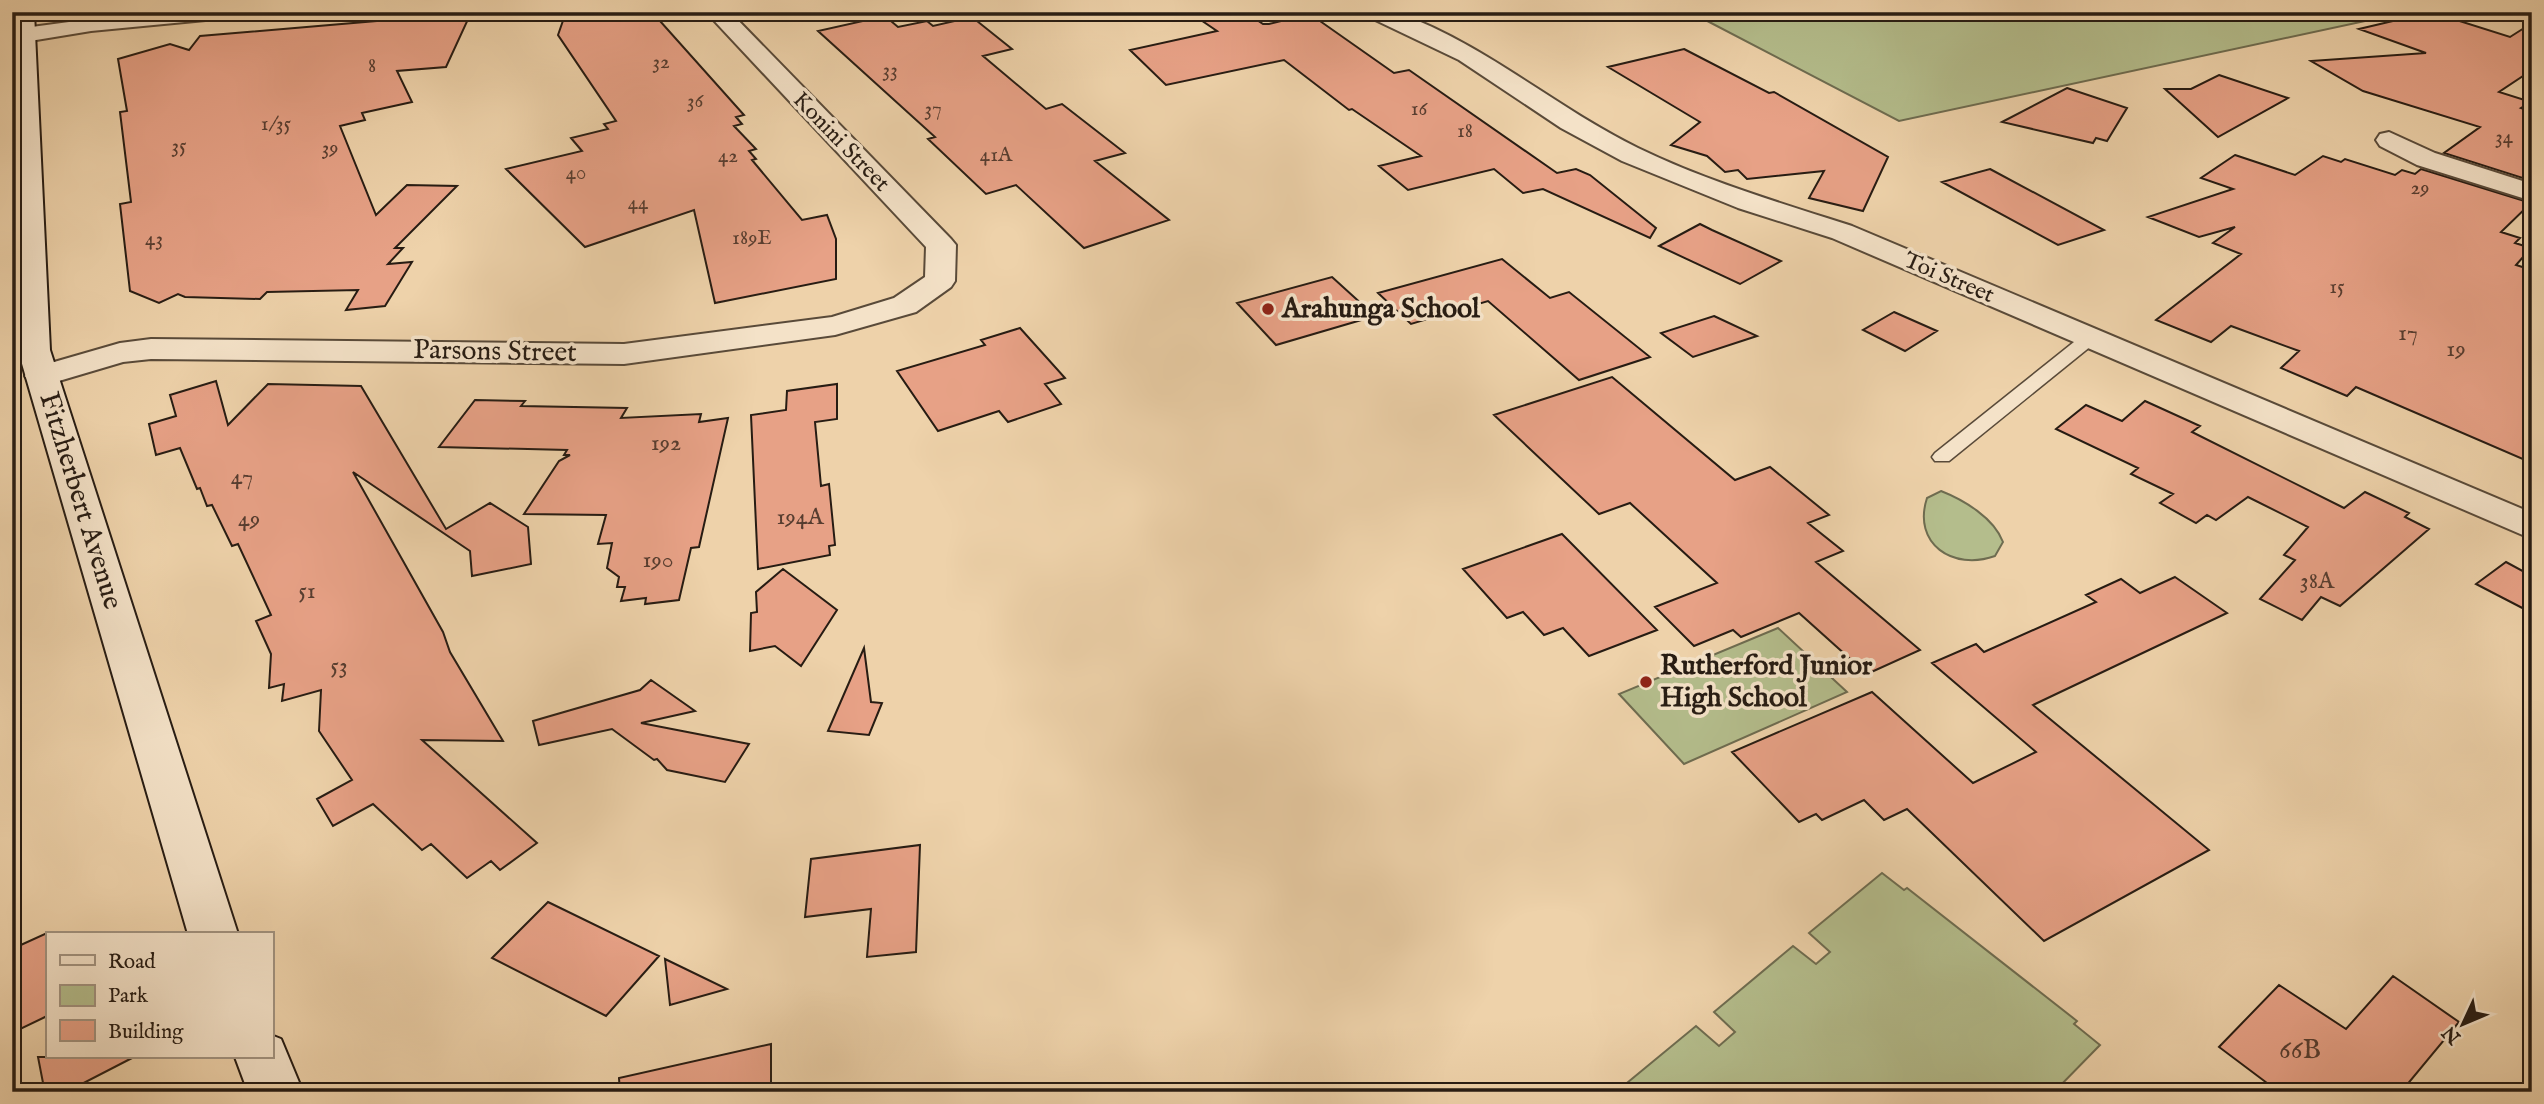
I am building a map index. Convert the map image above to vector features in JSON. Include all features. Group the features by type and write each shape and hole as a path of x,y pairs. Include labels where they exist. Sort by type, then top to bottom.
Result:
{"street":[{"path":"24,24 216,12"},
{"name":"Konini Street","path":"717,12 941,245 940,281"},
{"name":"Toi Street","path":"1377,12 1467,55 1570,123 1631,155 1748,202 1842,232 2532,527"},
{"path":"2526,12 2532,14"},
{"name":"Fitzherbert Avenue","path":"24,24 23,322 34,350 212,932"},
{"path":"2389,140 2426,159 2532,193"},
{"name":"Parsons Street","path":"42,376 120,353 151,349 624,354 835,326 905,305 940,281"},
{"path":"262,1058 276,1092"}],"lane":[{"path":"1942,457 2090,338"}],"green space":[{"path":"1690,12 2407,12 1899,121"},
{"path":"1941,491 1959,499 1993,525 2003,542 1995,556 1965,560 1940,550 1931,541 1925,529 1927,498"},
{"path":"1778,628 1847,692 1684,764 1619,694"},
{"path":"1882,873 1904,890 1907,888 2077,1021 2074,1024 2100,1045 2054,1092 1616,1092 1696,1026 1719,1046 1735,1032 1714,1012 1793,946 1816,964 1830,952 1809,933"}],"building":[{"path":"566,12 652,12 744,115 736,117 742,124 734,126 756,149 749,151 756,159 752,160 802,220 827,215 836,239 836,279 715,303 694,210 585,247 506,169 582,151 571,138 608,129 604,124 616,121 558,35"},
{"path":"1189,12 1245,12 1263,24 1310,14 1394,73 1409,70 1557,173 1576,169 1590,175 1656,228 1650,238 1543,189 1523,193 1494,169 1408,190 1379,166 1421,156 1352,109 1349,110 1284,60 1166,85 1130,50 1217,31"},
{"path":"2431,12 2510,37 2532,23 2532,70 2499,92 2531,102 2521,108 2532,112 2532,181 2444,153 2480,127 2363,91 2311,61 2426,53 2359,29"},
{"path":"459,14 458,16 470,15 446,67 397,71 412,102 362,113 365,120 340,126 376,215 407,185 457,186 395,248 403,248 388,264 412,262 385,306 346,310 358,290 267,292 260,299 185,297 178,294 159,303 130,291 120,204 131,202 120,112 127,111 118,59 170,44 189,50 200,36"},
{"path":"885,16 898,27 927,21 933,26 972,17 1012,49 983,56 1046,109 1062,104 1125,153 1095,161 1169,220 1084,248 1016,185 986,194 928,139 935,137 818,31"},
{"path":"1684,49 1769,93 1774,92 1888,157 1863,211 1809,198 1824,171 1747,179 1738,170 1725,172 1707,156 1671,145 1700,122 1608,67"},
{"path":"2219,75 2288,98 2218,137 2165,89 2191,89"},
{"path":"2067,88 2127,108 2107,141 2096,138 2093,143 2002,122"},
{"path":"2235,155 2295,175 2323,156 2341,162 2345,159 2395,175 2402,170 2415,174 2421,169 2531,203 2501,232 2520,238 2515,243 2531,248 2516,265 2532,270 2532,463 2356,387 2347,396 2281,368 2299,351 2231,326 2211,342 2156,320 2241,254 2213,243 2235,227 2199,237 2148,217 2233,189 2201,178"},
{"path":"1990,169 2104,230 2058,245 1942,182"},
{"path":"1700,224 1781,261 1740,284 1659,246"},
{"path":"1502,259 1550,298 1569,292 1650,357 1579,380 1488,301 1411,324 1378,293"},
{"path":"1332,277 1375,316 1276,345 1237,303"},
{"path":"1894,312 1937,331 1905,351 1863,330"},
{"path":"1714,316 1757,336 1693,357 1661,333"},
{"path":"1020,328 1065,378 1045,384 1061,404 1008,422 999,411 938,431 897,371 985,345 981,340"},
{"path":"1612,377 1735,480 1770,467 1829,515 1808,523 1843,551 1816,562 1920,650 1867,674 1799,613 1741,637 1733,630 1694,646 1655,607 1717,583 1630,503 1599,514 1494,415"},
{"path":"216,381 228,425 268,384 361,386 446,529 490,503 528,527 531,564 472,576 470,551 353,472 443,632 450,652 503,741 422,740 537,843 500,870 491,861 467,878 431,844 422,850 373,804 333,826 317,799 352,780 319,731 321,690 282,701 284,684 269,688 271,654 256,621 271,615 238,544 232,546 212,505 207,506 180,448 156,455 149,424 176,416 170,395"},
{"path":"837,384 837,419 815,422 821,486 829,484 835,545 829,546 830,555 758,569 751,415 786,410 787,391"},
{"path":"475,400 525,401 521,406 627,408 621,418 701,414 699,422 728,418 699,547 691,548 679,600 645,604 646,598 621,601 625,587 617,587 619,577 607,568 612,543 598,544 606,515 524,514 559,461 570,455 564,455 567,450 439,447"},
{"path":"2145,401 2200,426 2192,432 2344,508 2365,492 2409,513 2405,517 2429,529 2340,606 2321,597 2302,620 2260,599 2295,560 2284,555 2308,527 2248,497 2216,520 2207,515 2196,523 2160,503 2173,494 2131,474 2138,468 2056,429 2086,405 2122,421"},
{"path":"1562,534 1657,630 1589,656 1563,628 1544,635 1523,612 1507,618 1463,569"},
{"path":"2506,562 2532,576 2532,613 2476,584"},
{"path":"783,569 837,610 801,666 775,646 750,651 751,613 757,612 756,592"},
{"path":"2175,577 2227,613 2033,705 2209,850 2044,941 1907,809 1884,820 1864,800 1822,820 1816,814 1799,822 1732,752 1872,692 1973,783 2036,752 1932,663 1976,644 1984,652 2096,602 2086,595 2121,579 2140,593"},
{"path":"864,648 871,702 882,703 869,735 828,731"},
{"path":"651,680 695,711 641,723 749,744 725,782 667,770 657,759 654,760 612,729 539,745 533,721 640,690"},
{"path":"920,845 916,952 867,957 871,909 805,917 811,859"},
{"path":"548,902 659,956 606,1016 492,958"},
{"path":"46,933 46,1016 12,1033 12,949"},
{"path":"665,959 727,989 670,1005"},
{"path":"2393,976 2459,1022 2401,1092 2279,1092 2219,1047 2279,985 2346,1029"},
{"path":"771,1044 771,1092 620,1092 619,1078"},
{"path":"38,1057 132,1058 74,1088 44,1088"}],"place":[{"name":"Arahunga School","path":"1268,309"},
{"name":"Rutherford Junior High School","path":"1646,682"}]}
